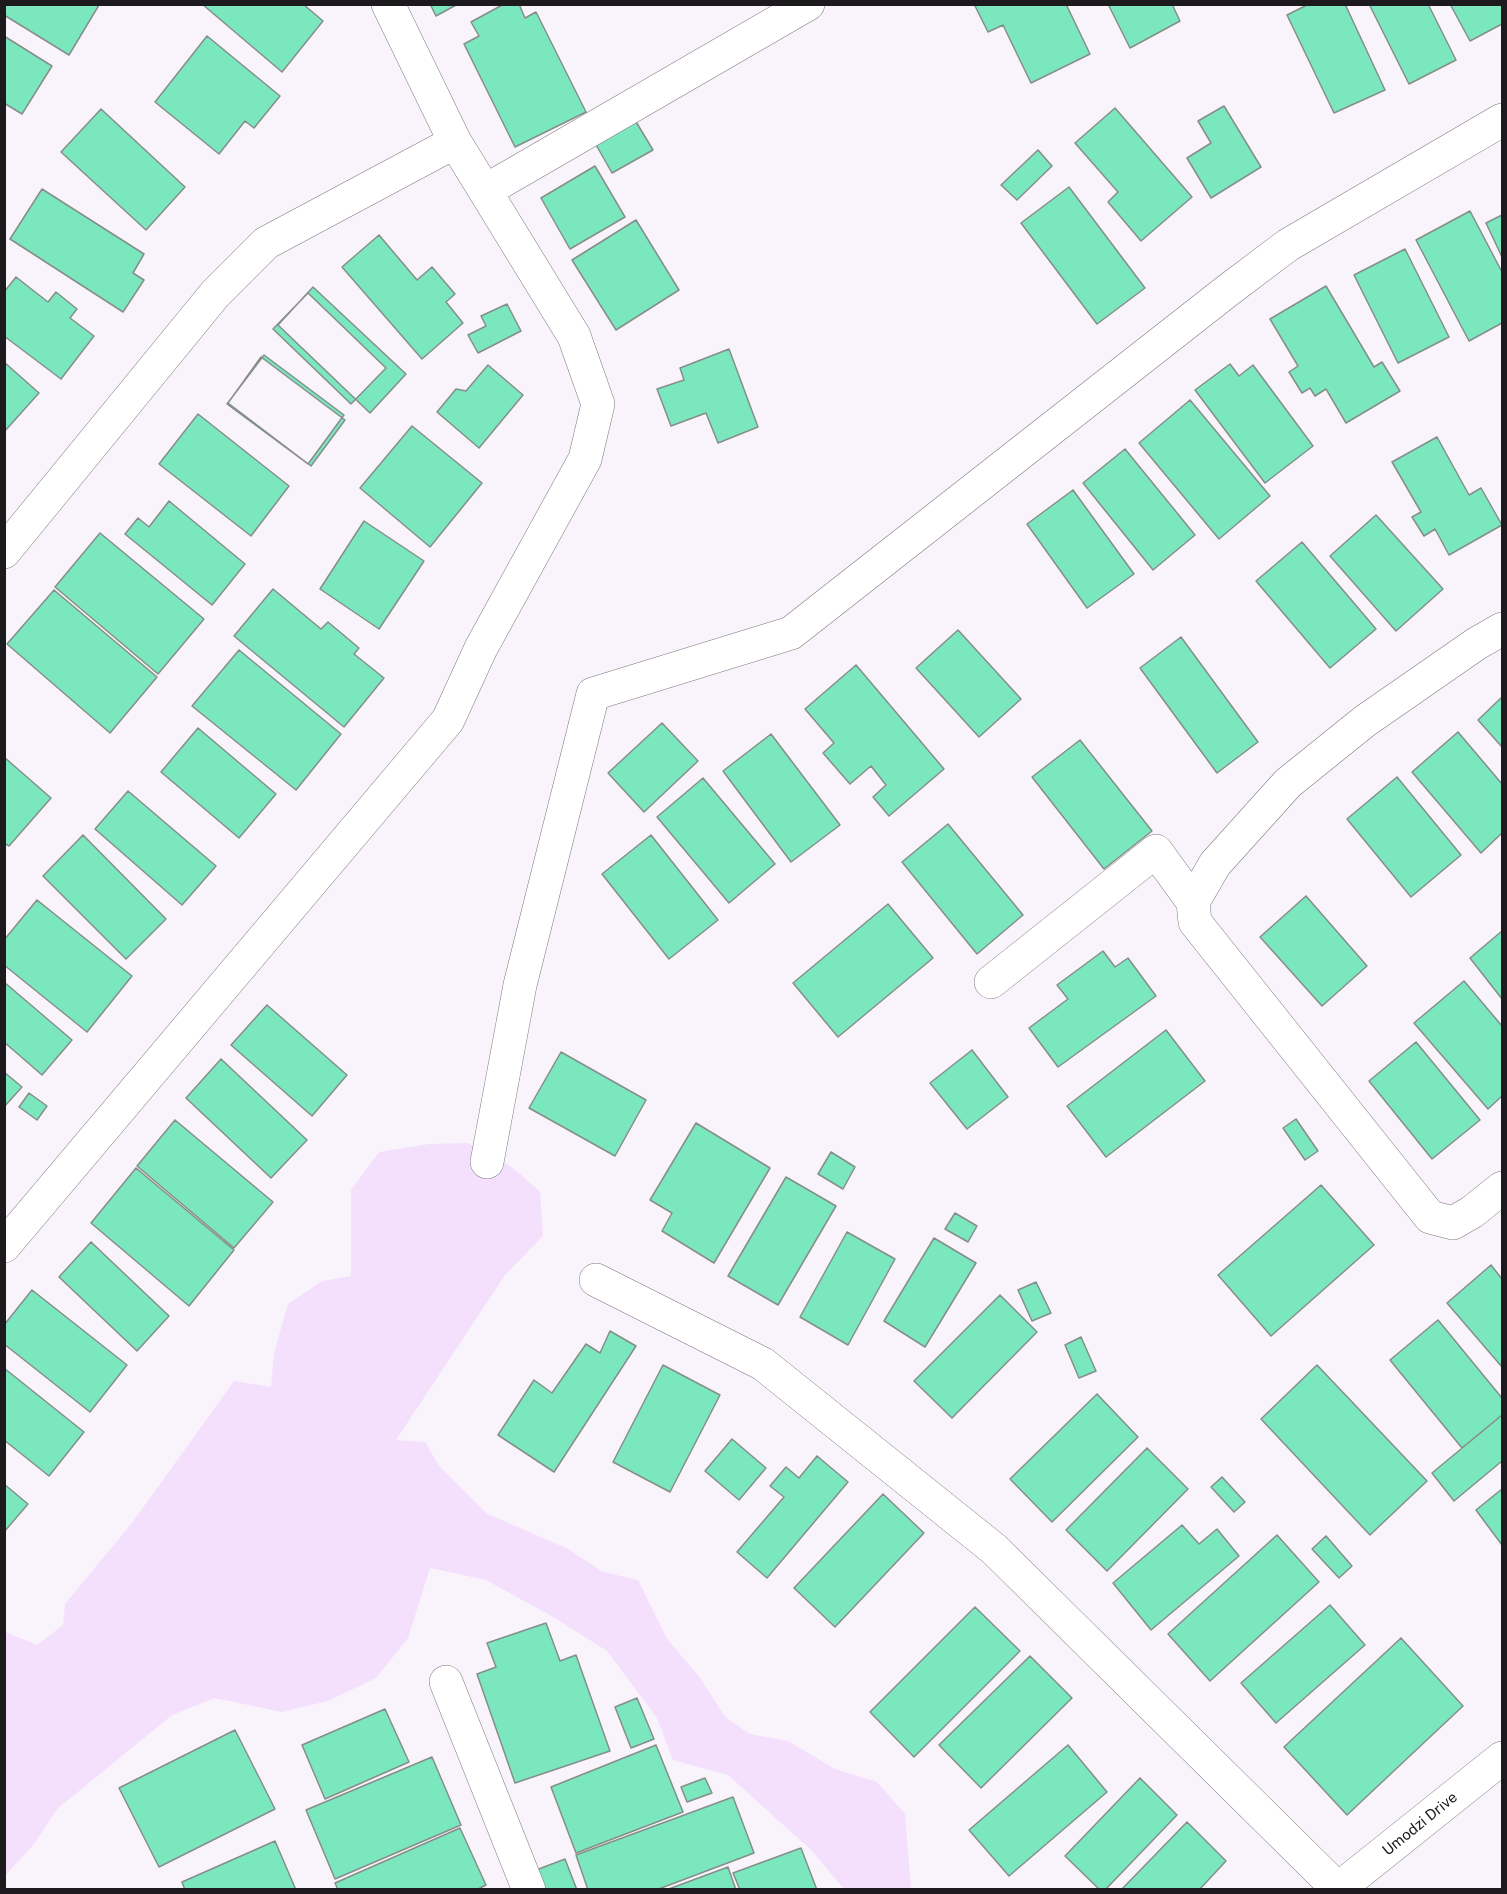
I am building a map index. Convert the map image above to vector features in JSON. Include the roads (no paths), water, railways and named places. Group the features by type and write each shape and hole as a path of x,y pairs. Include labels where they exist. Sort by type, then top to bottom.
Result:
{"street":[{"path":"4,1246 448,720 481,648 585,459 598,404 574,336 455,142 388,4"},
{"path":"485,191 808,4"},
{"path":"487,1162 520,986 593,694 791,633 1288,245 1503,120"},
{"path":"4,552 215,294 266,243 455,142"},
{"path":"1192,902 1215,864 1288,783 1365,721 1476,644 1503,629"},
{"path":"991,982 1156,851 1192,902 1195,922 1430,1217 1453,1223 1472,1212 1503,1188"},
{"path":"596,1280 763,1364 994,1549 1337,1889"},
{"path":"446,1682 529,1890"},
{"name":"Umodzi Drive","path":"1337,1889 1503,1758"}]}
